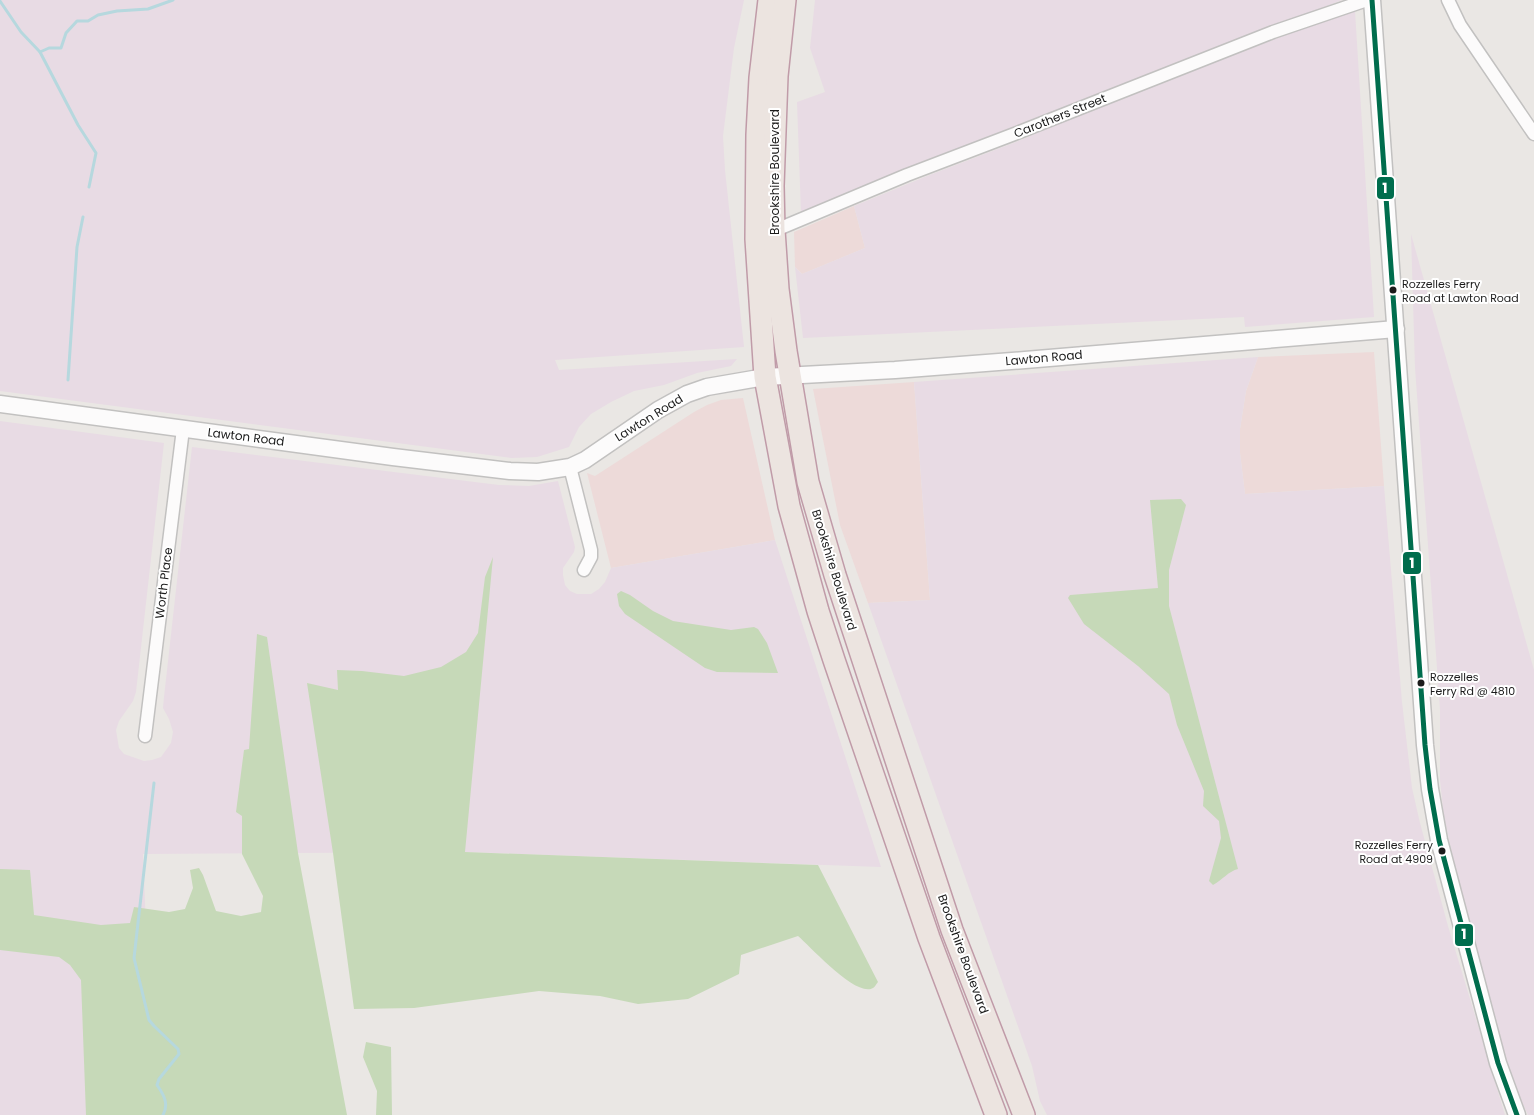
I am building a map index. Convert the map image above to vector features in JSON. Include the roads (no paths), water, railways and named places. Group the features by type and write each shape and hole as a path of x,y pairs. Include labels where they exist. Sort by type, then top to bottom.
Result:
{"highway":[{"name":"Brookshire Boulevard","path":"770,0 760,78 757,135 765,235 765,377 789,506 818,612 929,938 996,1115"},
{"name":"Brookshire Boulevard","path":"785,0 776,86 773,186 765,235 778,289 789,374 808,482 835,575 952,930 1024,1115"}],"street":[{"name":"Carothers Street","path":"765,235 907,175 1273,32 1367,0"},
{"path":"1372,0 1430,789 1439,840 1498,1062 1517,1115"},
{"path":"1448,0 1460,25 1534,134"},
{"name":"Lawton Road","path":"0,404 510,471 538,472 570,467 585,460 658,410 688,394 707,387 765,377 789,374 895,370 1396,329"},
{"name":"Worth Place","path":"145,736 183,429"},
{"path":"570,467 591,550 591,556 584,570"}],"waterway":[{"path":"40,52 49,48 61,48 66,33 77,21 88,21 98,15 117,11 148,9 173,0"},
{"path":"0,1 21,32 40,52 78,125 96,153 89,187"},
{"path":"68,380 77,247 83,217"},
{"path":"154,783 134,958 149,1020 178,1049 179,1054 159,1079 157,1085 165,1100 166,1107 163,1115"}],"place":[{"name":"Rozzelles Ferry Road at Lawton Road","path":"1393,290"},
{"name":"Rozzelles Ferry Rd @ 4810","path":"1421,683"},
{"name":"Rozzelles Ferry Road at 4909","path":"1442,851"}]}
